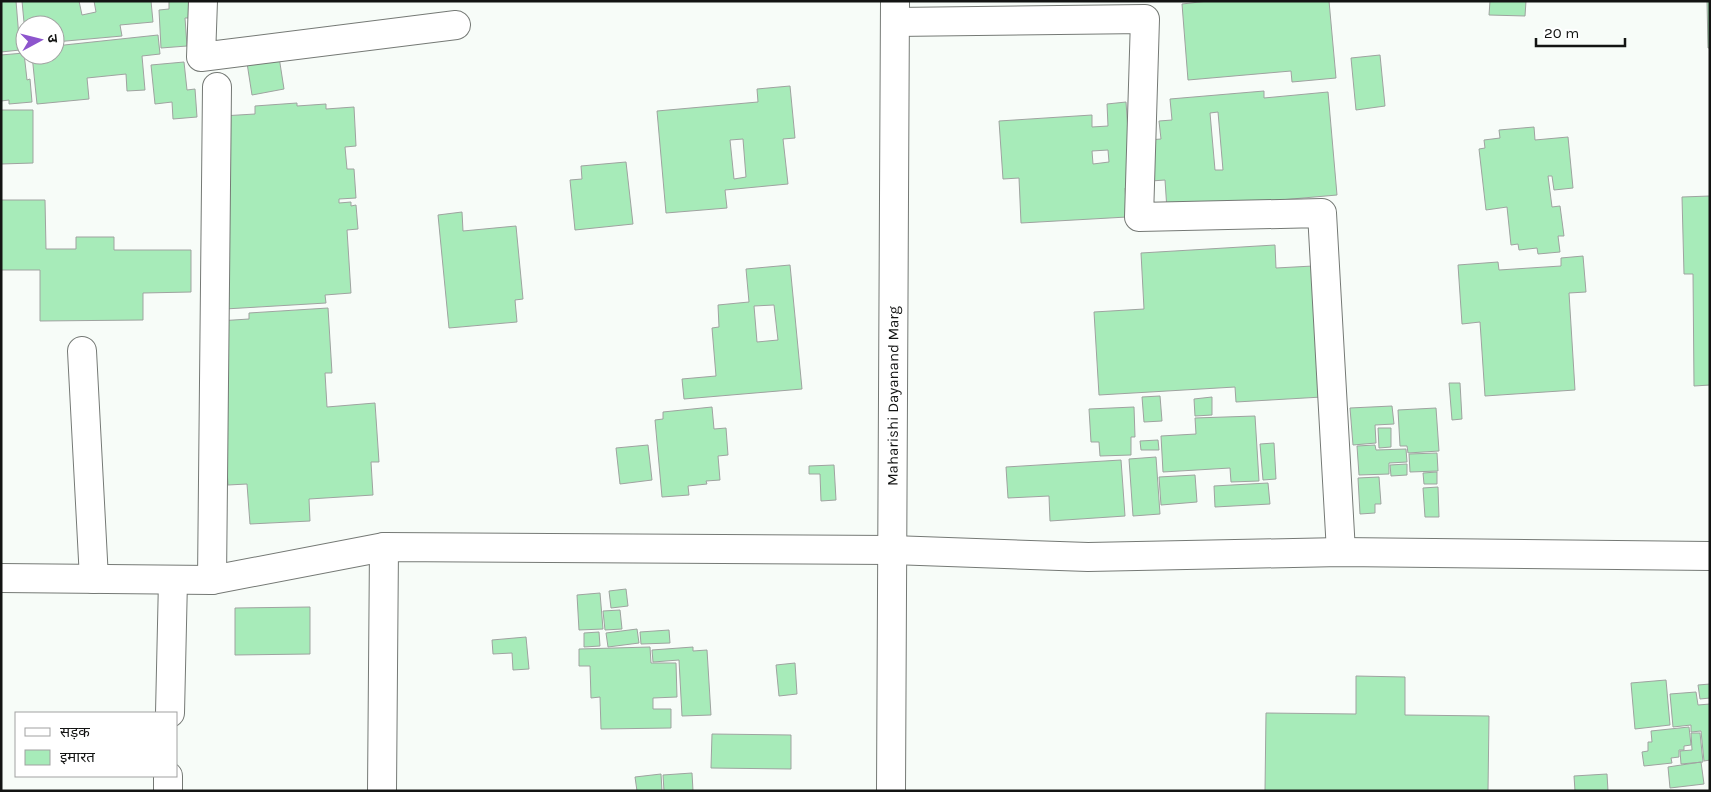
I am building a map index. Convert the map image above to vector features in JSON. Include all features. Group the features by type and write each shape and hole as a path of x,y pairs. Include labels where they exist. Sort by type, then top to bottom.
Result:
{"street":[{"path":"203,1 202,56 456,25"},
{"path":"895,12 1145,19 1139,216 1322,213 1341,552"},
{"name":"Maharishi Dayanand Marg","path":"891,791 895,12"},
{"path":"212,580 217,87"},
{"path":"82,351 94,579"},
{"path":"382,791 384,547"},
{"path":"1,578 212,580 384,547 892,550 1088,557 1341,552 1710,556"},
{"path":"170,712 173,580"},
{"path":"168,777 168,791"}],"building":[{"path":"1,1 16,1 15,51 1,52"},
{"path":"22,1 79,1 82,15 96,12 94,1 151,1 153,22 120,25 122,36 65,41 65,15 23,15"},
{"path":"169,1 195,1 196,18 185,18 187,46 161,48 159,10 169,9"},
{"path":"1208,1 1329,1 1336,78 1292,82 1291,71 1188,80 1182,4"},
{"path":"1490,1 1526,1 1525,16 1489,15"},
{"path":"1707,1 1710,1 1710,48 1708,48"},
{"path":"158,35 160,54 142,56 145,90 127,91 126,74 87,78 89,99 37,104 33,65 65,65 65,45"},
{"path":"15,54 15,65 25,65 27,80 30,79 32,102 9,104 9,100 1,101 1,55"},
{"path":"1380,55 1385,106 1356,110 1351,58"},
{"path":"279,57 284,89 252,95 247,63"},
{"path":"184,62 187,90 195,89 197,117 173,119 172,102 155,104 151,65"},
{"path":"790,86 795,138 783,139 788,184 725,190 727,208 666,213 657,111 758,102 757,89","holes":["743,139 746,177 734,179 730,140"]},
{"path":"1264,91 1264,98 1328,92 1337,195 1167,210 1165,180 1151,181 1148,140 1161,139 1159,121 1172,120 1170,99","holes":["1218,112 1223,170 1215,170 1210,113"]},
{"path":"1126,102 1132,188 1125,188 1127,217 1021,223 1019,178 1003,179 999,121 1092,115 1092,127 1108,126 1107,104","holes":["1108,150 1109,162 1093,164 1092,151"]},
{"path":"297,103 297,106 326,104 326,109 354,107 356,146 345,147 347,169 354,169 356,198 339,199 339,203 351,202 351,206 356,205 358,229 347,230 351,293 325,295 326,303 225,309 222,116 255,114 255,106"},
{"path":"1,110 33,110 33,163 1,164"},
{"path":"1534,127 1535,140 1568,137 1573,188 1554,190 1552,176 1548,176 1552,207 1560,206 1564,236 1558,236 1560,252 1538,254 1537,248 1519,250 1518,244 1511,245 1507,207 1486,210 1479,149 1485,148 1484,140 1500,138 1499,130"},
{"path":"626,162 633,224 575,230 570,180 582,179 581,166"},
{"path":"1710,196 1710,385 1694,386 1693,274 1684,274 1682,197"},
{"path":"1,200 45,200 46,249 76,249 76,237 114,237 114,250 191,250 191,292 143,293 143,320 40,321 40,270 1,270"},
{"path":"462,212 463,231 516,226 523,299 515,300 517,322 449,328 438,215"},
{"path":"1275,245 1276,268 1313,266 1322,397 1236,402 1235,387 1099,395 1094,312 1144,309 1141,253"},
{"path":"1583,256 1586,292 1569,293 1575,390 1485,396 1480,322 1462,324 1458,265 1498,262 1499,270 1561,266 1561,258"},
{"path":"790,265 802,389 684,399 682,379 716,376 712,328 719,327 718,305 749,302 746,269","holes":["774,305 778,340 757,342 754,306"]},
{"path":"328,308 332,373 325,373 327,407 375,403 379,462 371,462 373,495 309,499 310,521 250,524 247,484 228,485 218,321 249,319 249,313"},
{"path":"1449,383 1460,383 1462,419 1452,420"},
{"path":"1160,396 1162,421 1144,422 1142,397"},
{"path":"1212,397 1212,415 1195,416 1194,399"},
{"path":"1392,406 1394,424 1375,425 1376,443 1353,445 1350,408"},
{"path":"712,407 714,429 726,428 728,455 718,456 720,480 706,481 707,484 688,486 689,495 662,497 655,420 663,419 663,412"},
{"path":"1134,407 1135,437 1131,437 1131,455 1100,456 1099,442 1091,442 1089,409"},
{"path":"1436,408 1439,451 1408,453 1407,446 1400,446 1398,410"},
{"path":"1255,416 1259,481 1231,482 1230,468 1163,472 1161,436 1196,434 1195,418"},
{"path":"1378,428 1391,428 1391,447 1379,448"},
{"path":"1158,440 1159,450 1141,450 1140,441"},
{"path":"1274,443 1276,479 1263,480 1260,444"},
{"path":"648,445 652,480 620,484 616,448"},
{"path":"1375,445 1376,450 1406,449 1407,462 1389,463 1389,474 1359,475 1357,446"},
{"path":"1437,453 1438,471 1410,472 1409,454"},
{"path":"1156,457 1160,514 1133,516 1129,459"},
{"path":"1121,460 1125,516 1050,521 1049,496 1008,498 1006,467"},
{"path":"1407,464 1407,475 1391,476 1390,465"},
{"path":"834,465 836,500 821,501 820,474 809,474 809,466"},
{"path":"1437,472 1437,484 1424,484 1423,473"},
{"path":"1195,475 1197,502 1161,505 1159,477"},
{"path":"1379,477 1381,504 1375,504 1375,513 1360,514 1358,478"},
{"path":"1268,483 1270,504 1215,507 1214,486"},
{"path":"1438,487 1439,517 1425,517 1423,488"},
{"path":"626,589 628,606 611,608 609,591"},
{"path":"600,593 603,629 579,630 577,595"},
{"path":"310,607 310,654 235,655 235,608"},
{"path":"620,610 622,629 605,630 603,611"},
{"path":"637,629 639,643 608,647 606,633"},
{"path":"669,630 670,643 641,644 640,632"},
{"path":"599,632 600,646 584,647 584,633"},
{"path":"526,637 529,669 513,670 512,653 493,654 492,640"},
{"path":"650,647 651,663 676,663 677,697 653,698 653,709 671,709 671,728 601,729 600,697 591,698 590,666 579,666 579,649"},
{"path":"693,647 693,651 707,650 711,715 682,716 679,660 653,662 652,650"},
{"path":"795,663 797,694 779,696 776,665"},
{"path":"1356,676 1405,677 1405,715 1489,716 1488,791 1265,791 1266,713 1356,714"},
{"path":"1666,680 1670,725 1635,729 1631,683"},
{"path":"1710,684 1710,698 1700,699 1698,685"},
{"path":"1696,692 1698,705 1710,704 1710,760 1704,761 1701,731 1691,732 1691,725 1673,727 1670,694"},
{"path":"1689,727 1691,745 1684,746 1684,750 1679,750 1679,757 1671,758 1672,763 1644,766 1642,752 1648,751 1648,742 1652,742 1651,731"},
{"path":"1691,733 1700,733 1703,762 1681,764 1680,751 1692,750"},
{"path":"712,734 791,735 791,769 711,768"},
{"path":"1701,762 1704,784 1670,788 1668,767"},
{"path":"692,773 693,791 664,791 663,775"},
{"path":"661,774 662,791 637,791 635,777"},
{"path":"1607,774 1608,791 1575,791 1574,776"}]}
